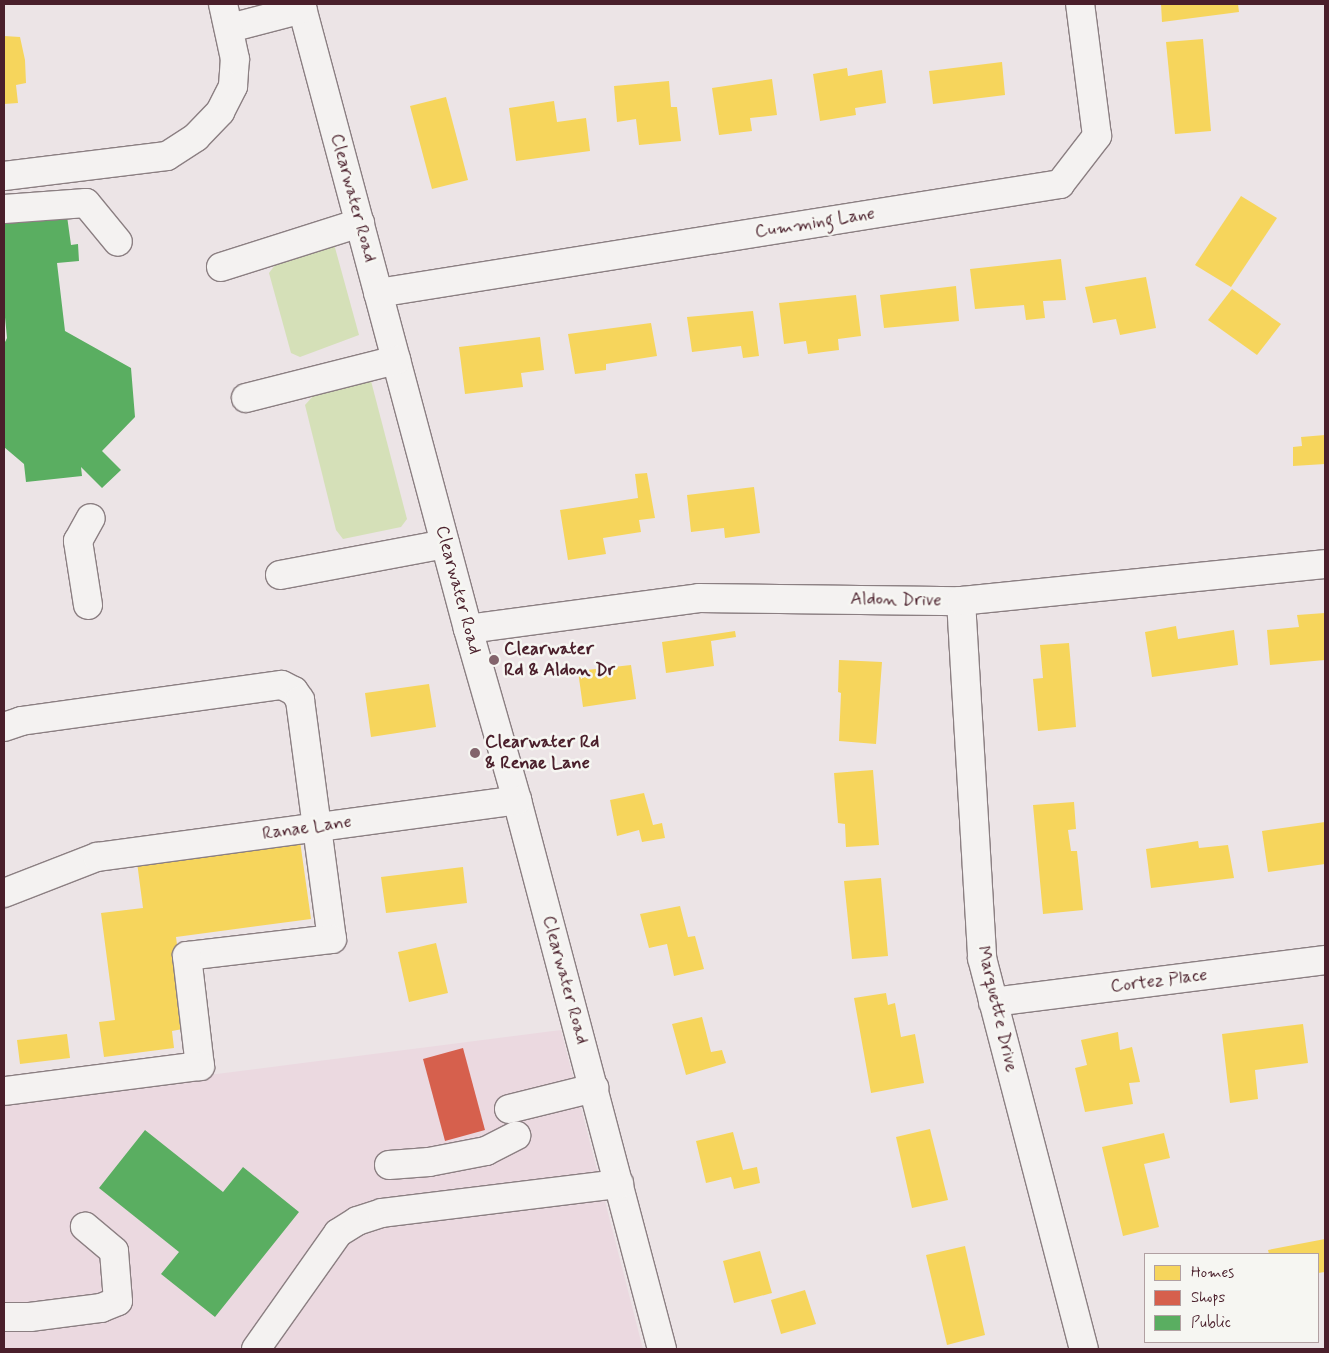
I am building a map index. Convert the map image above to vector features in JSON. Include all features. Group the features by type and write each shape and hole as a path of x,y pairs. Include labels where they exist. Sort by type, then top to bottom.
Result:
{"street":[{"name":"Cumming Lane","path":"378,292 1060,184 1097,136 1080,4"},
{"name":"Clearwater Road","path":"302,7 468,629 517,800 662,1349"},
{"path":"4,176 167,156 196,137 220,112 233,86 235,60 226,16 302,7"},
{"path":"4,210 86,203 118,242"},
{"path":"221,267 360,223"},
{"path":"246,398 396,360"},
{"path":"88,604 78,541 91,518"},
{"path":"280,576 445,544"},
{"name":"Aldon Drive","path":"468,629 699,598 961,601 1325,564"},
{"name":"Marquette Drive","path":"961,601 982,958 1084,1349"},
{"path":"4,727 21,721 282,685 294,691 300,700 332,939 187,956 200,1066 6,1092"},
{"name":"Ranae Lane","path":"4,893 97,857 517,800"},
{"name":"Cortez Place","path":"993,1002 1325,960"},
{"path":"509,1109 594,1088"},
{"path":"389,1165 429,1162 486,1151 516,1136"},
{"path":"256,1349 338,1233 357,1221 382,1213 619,1184"},
{"path":"4,1317 30,1317 101,1308 118,1301 114,1251 84,1227"}],"shaded area":[{"path":"561,1030 643,1349 4,1349 4,1101"}],"green space":[{"path":"334,244 359,335 300,357 291,353 269,273 285,252"},
{"path":"361,377 371,381 407,519 401,527 343,539 336,530 305,405 322,386"}],"building: Homes":[{"path":"1161,4 1238,4 1239,12 1162,22"},
{"path":"4,36 20,37 25,60 26,83 16,85 18,103 4,104"},
{"path":"1203,39 1211,131 1175,134 1166,42"},
{"path":"1002,62 1005,95 933,104 929,71"},
{"path":"847,68 848,76 882,70 886,103 855,108 856,115 820,121 813,74"},
{"path":"772,79 777,115 750,118 752,131 719,135 712,88"},
{"path":"669,81 671,107 677,107 681,141 639,145 636,119 617,122 614,86"},
{"path":"446,97 468,180 432,189 410,106"},
{"path":"554,101 557,122 586,118 590,151 516,161 509,108"},
{"path":"1241,196 1277,218 1231,287 1195,265"},
{"path":"1061,259 1066,300 1043,301 1045,318 1026,320 1024,305 975,309 970,269"},
{"path":"1146,277 1156,328 1120,335 1116,319 1093,323 1085,287"},
{"path":"956,286 959,321 884,328 880,295"},
{"path":"1232,289 1281,324 1257,355 1208,320"},
{"path":"856,295 861,336 838,339 839,350 808,354 806,341 784,344 779,303"},
{"path":"753,311 759,356 743,358 741,346 692,352 687,317"},
{"path":"651,323 657,356 606,364 606,370 575,374 568,334"},
{"path":"540,337 544,370 521,373 523,387 465,394 459,347"},
{"path":"1325,435 1325,464 1293,466 1293,447 1302,446 1301,437"},
{"path":"647,473 655,518 639,520 641,532 603,538 606,554 568,560 560,510 638,498 635,474"},
{"path":"754,487 760,533 725,538 724,528 691,532 687,495"},
{"path":"1325,613 1325,660 1270,665 1267,630 1299,627 1297,615"},
{"path":"1176,626 1178,639 1234,630 1238,665 1152,677 1145,632"},
{"path":"735,631 736,637 711,641 714,666 666,673 662,642"},
{"path":"1069,643 1076,727 1038,731 1033,679 1043,678 1040,645"},
{"path":"839,660 882,662 876,744 839,741 841,693 838,692"},
{"path":"631,665 636,699 583,707 578,671"},
{"path":"429,684 436,727 371,737 365,693"},
{"path":"873,770 879,845 846,847 845,824 838,823 834,773"},
{"path":"644,793 653,825 662,823 665,838 642,842 639,830 617,836 610,800"},
{"path":"1074,802 1076,829 1068,830 1071,851 1077,851 1083,910 1043,914 1033,805"},
{"path":"1325,822 1325,864 1268,872 1262,831"},
{"path":"300,841 311,919 176,937 188,1028 172,1031 174,1048 104,1057 99,1022 115,1020 101,913 143,908 137,862"},
{"path":"1198,841 1199,848 1228,845 1234,878 1151,888 1146,849"},
{"path":"463,867 467,903 386,913 381,877"},
{"path":"881,878 888,956 852,959 844,881"},
{"path":"680,906 688,937 695,936 704,969 674,976 667,944 649,948 640,914"},
{"path":"436,943 448,993 409,1002 398,952"},
{"path":"886,993 888,1005 895,1003 901,1037 915,1034 924,1083 871,1093 854,998"},
{"path":"702,1017 711,1052 722,1050 726,1063 686,1075 672,1024"},
{"path":"1303,1024 1308,1063 1255,1070 1258,1099 1230,1103 1222,1034"},
{"path":"1118,1032 1120,1050 1132,1047 1140,1082 1129,1083 1133,1104 1085,1112 1075,1068 1087,1065 1081,1040"},
{"path":"67,1034 70,1058 20,1064 17,1040"},
{"path":"930,1129 948,1200 912,1208 896,1137"},
{"path":"733,1132 743,1170 757,1167 760,1183 734,1189 731,1177 706,1183 696,1141"},
{"path":"1164,1133 1170,1158 1144,1164 1159,1227 1123,1236 1102,1147"},
{"path":"1325,1239 1325,1272 1319,1273 1319,1253 1269,1253 1268,1250"},
{"path":"965,1246 985,1335 947,1345 926,1255"},
{"path":"760,1251 772,1293 734,1303 723,1261"},
{"path":"805,1290 816,1324 781,1334 771,1300"}],"building: Shops":[{"path":"463,1048 485,1130 445,1141 423,1059"}],"building: Public":[{"path":"67,216 71,245 78,244 79,261 57,263 65,331 131,368 135,417 102,451 121,470 102,488 81,467 82,476 26,482 24,464 4,447 4,344 7,338 4,307 4,223"},
{"path":"145,1130 223,1192 243,1167 299,1212 215,1317 161,1274 179,1252 99,1188"}],"place":[{"name":"Clearwater Rd & Aldon Dr","path":"494,660"},
{"name":"Clearwater Rd & Renae Lane","path":"475,753"}]}
